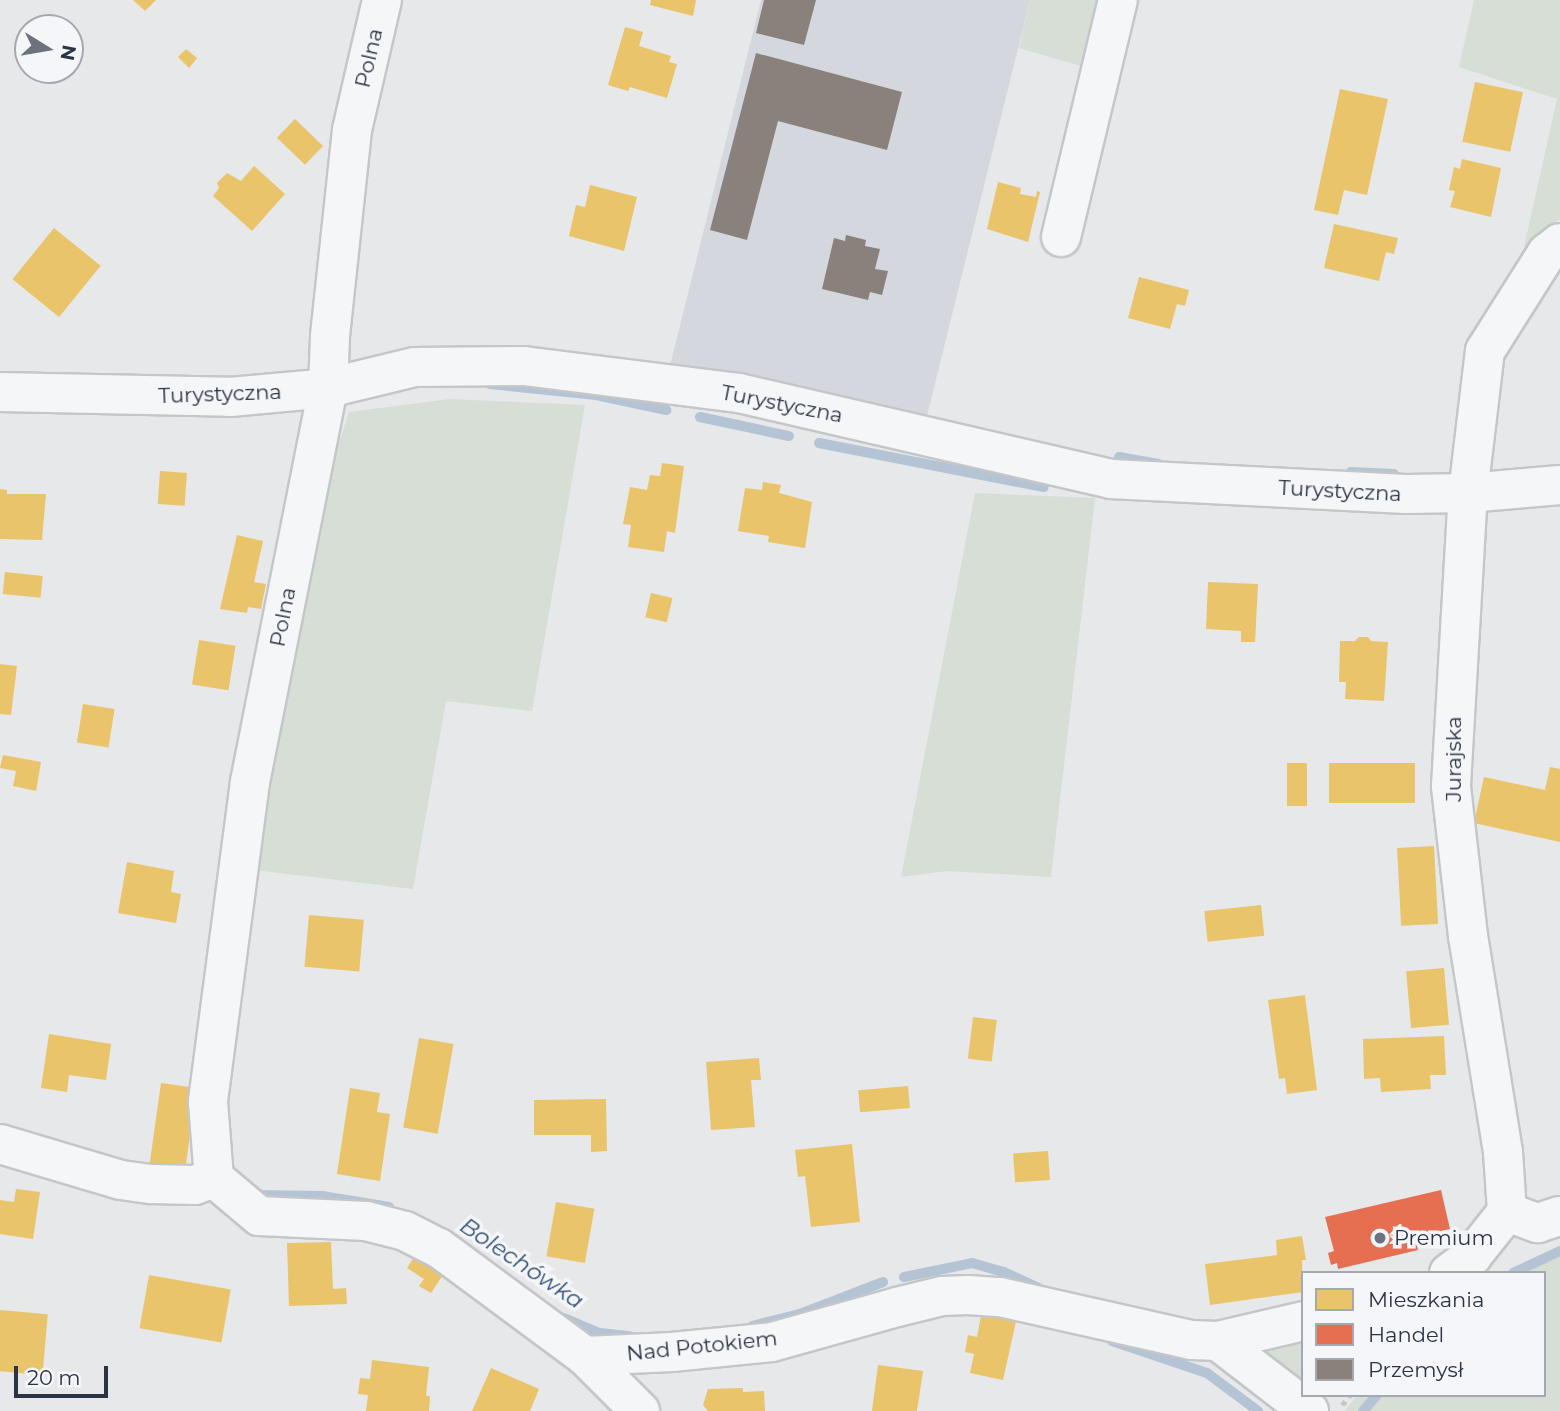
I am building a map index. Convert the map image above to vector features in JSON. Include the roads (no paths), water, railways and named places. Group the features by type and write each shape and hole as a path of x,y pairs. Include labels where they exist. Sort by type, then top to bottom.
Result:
{"street":[{"name":"Polna","path":"215,1178 208,1102 250,782 328,388 330,337 352,130 382,0"},
{"path":"1061,237 1118,0"},
{"name":"Jurajska","path":"1507,1212 1503,1152 1468,936 1451,786 1468,493 1485,351 1547,253 1560,243"},
{"name":"Turystyczna","path":"0,392 230,397 328,388 415,367 524,366 739,394 1111,479 1406,494 1468,493 1560,485"},
{"path":"0,1144 121,1180 195,1185 215,1178 259,1216 366,1221 405,1231 439,1248 585,1356 640,1411"},
{"path":"1452,1271 1472,1256 1507,1212 1538,1223 1560,1216"},
{"name":"Nad Potokiem","path":"585,1356 672,1352 772,1342 942,1296 1000,1297 1191,1340 1217,1341 1301,1321"},
{"path":"1217,1341 1310,1411 1323,1397"}],"waterway":[{"path":"490,384 596,395 666,410"},
{"path":"700,417 789,436"},
{"path":"819,443 1044,487"},
{"path":"1119,457 1158,464"},
{"path":"1351,472 1394,474"},
{"name":"Bolechówka","path":"254,1195 322,1196 389,1207"},
{"name":"Bolechówka","path":"1517,1271 1560,1251"},
{"name":"Bolechówka","path":"904,1277 972,1263 1004,1272 1040,1289"},
{"name":"Bolechówka","path":"752,1326 800,1314 883,1282"},
{"name":"Bolechówka","path":"564,1318 600,1333 630,1336"},
{"name":"Bolechówka","path":"1112,1341 1207,1373 1258,1411"},
{"name":"Bolechówka","path":"1363,1411 1375,1397"}],"place":[{"name":"Premium","path":"1380,1238"}]}
